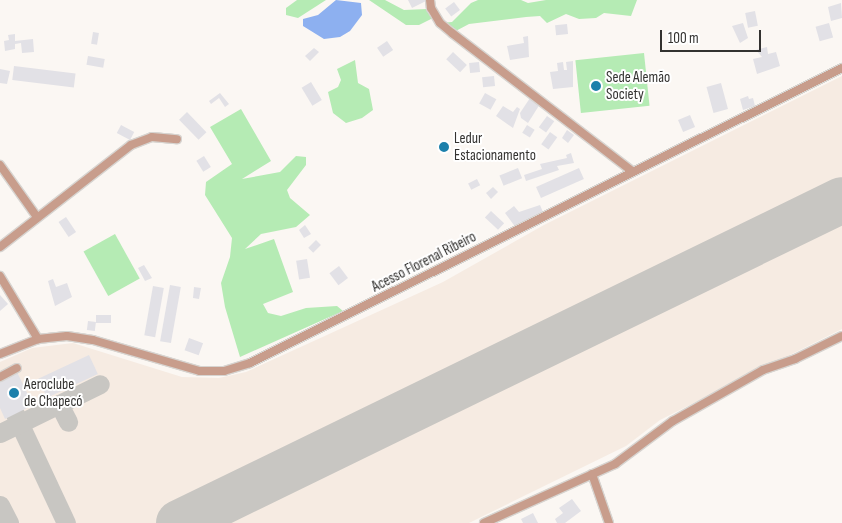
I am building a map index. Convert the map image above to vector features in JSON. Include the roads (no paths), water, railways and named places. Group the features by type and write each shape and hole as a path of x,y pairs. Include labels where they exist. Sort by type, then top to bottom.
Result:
{"street":[{"path":"430,0 430,8 440,23 633,172"},
{"name":"Acesso Florenal Ribeiro","path":"0,354 38,339 67,336 93,340 200,371 233,368 250,363 436,273 842,68"},
{"path":"0,246 131,145 152,136 177,139"},
{"path":"0,165 37,217"},
{"path":"0,276 38,339"},
{"path":"484,523 493,521 615,464 673,421 763,370 842,336"},
{"path":"0,377 17,368"},
{"path":"592,474 609,523"}],"water":[{"path":"336,0 361,3 362,15 350,31 340,37 324,39 303,26 303,19 318,15"}],"place":[{"name":"Sede Alemão Society","path":"596,86"},
{"name":"Ledur Estacionamento","path":"444,147"},
{"name":"Aeroclube de Chapecó","path":"14,393"}]}
